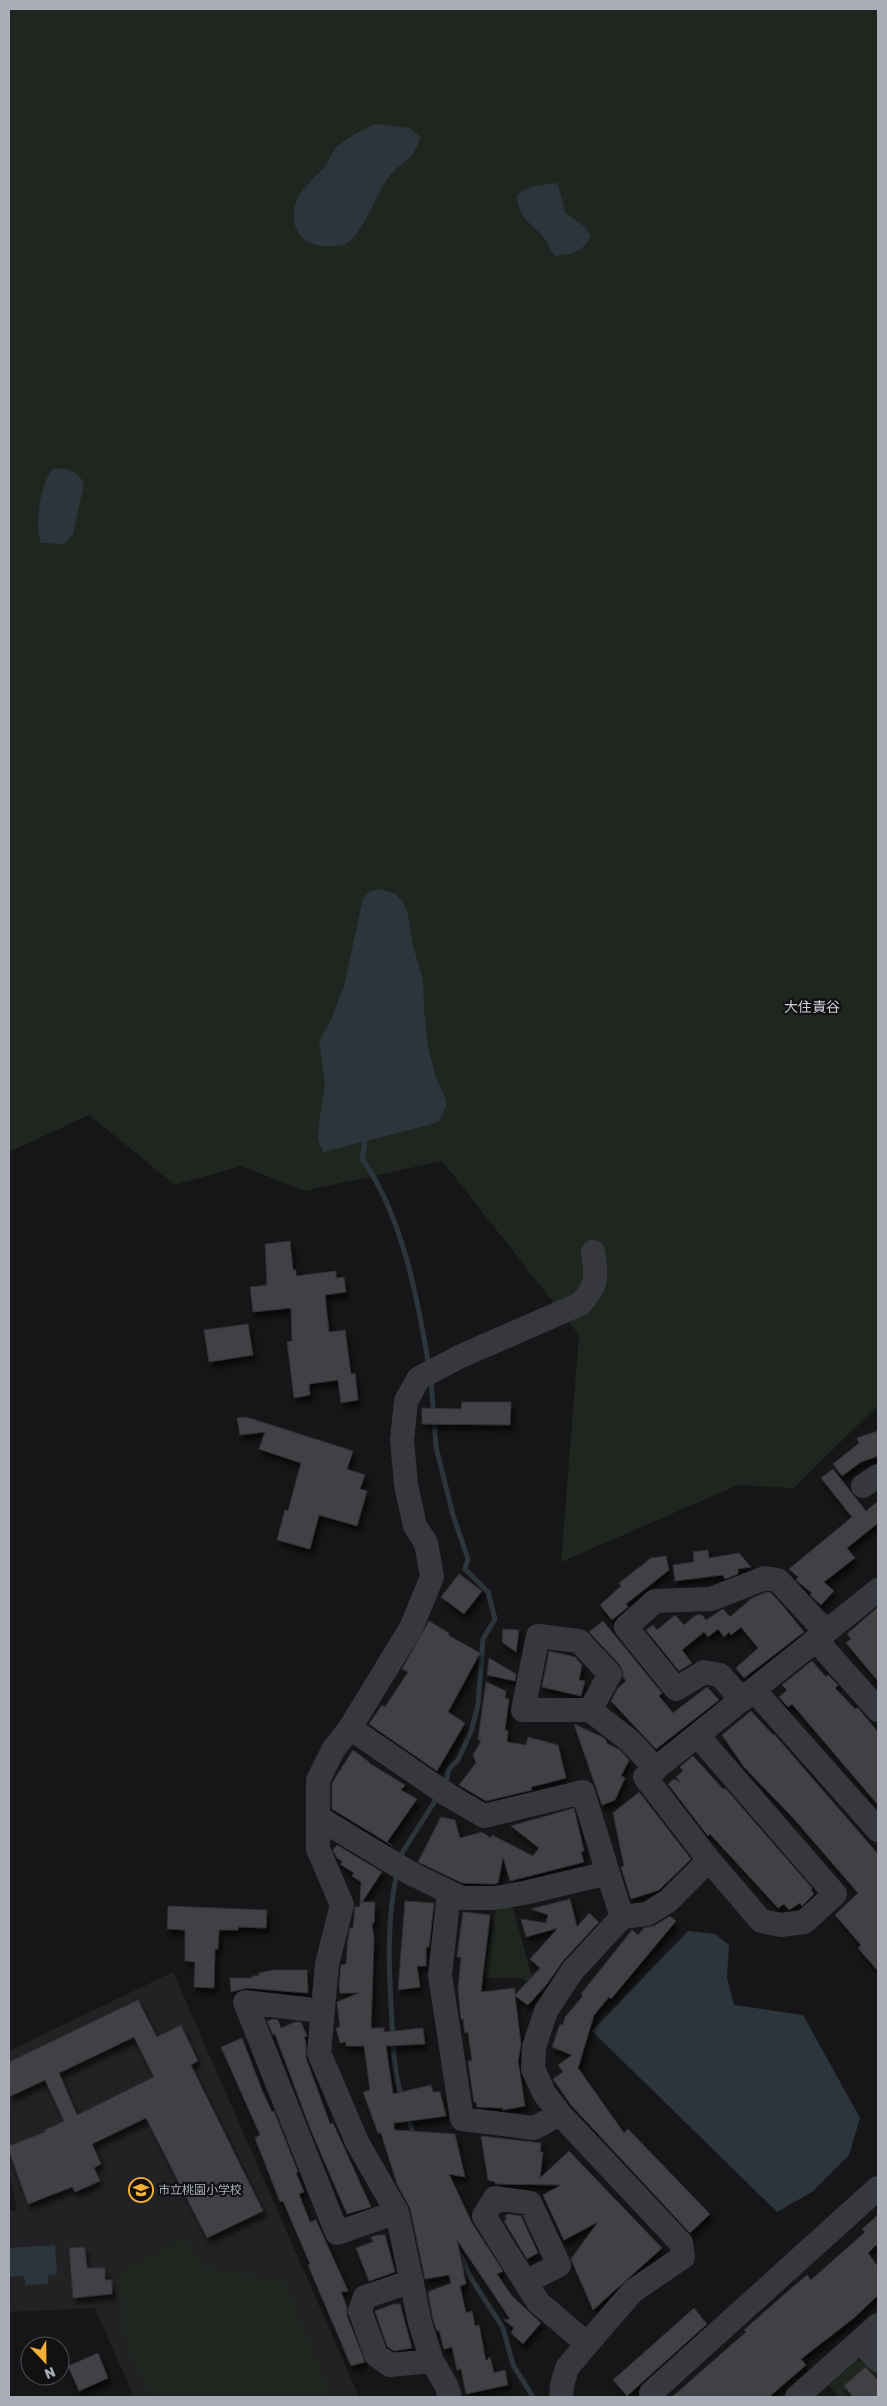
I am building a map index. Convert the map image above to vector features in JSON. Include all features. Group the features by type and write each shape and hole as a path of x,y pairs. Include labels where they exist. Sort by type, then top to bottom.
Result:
{"street":[{"path":"450,2397 446,2385 432,2361 420,2322 397,2212 357,2142 319,2053 326,1964 342,1905 318,1849 318,1780 333,1750 350,1728 411,1628 432,1578 426,1543 415,1526 406,1485 402,1440 406,1401 419,1378 459,1357 580,1304 592,1292 597,1276 593,1252"},
{"path":"878,1710 778,1580 765,1578 711,1599 655,1601 626,1627 676,1689 704,1672 720,1675 748,1695 878,1830"},
{"path":"698,1736 835,1894 804,1922 781,1925 761,1921 709,1860 645,1778 878,1590"},
{"path":"590,1710 630,1741 656,1770"},
{"path":"350,1728 439,1789 484,1816 583,1792 622,1917"},
{"path":"319,1818 410,1873 462,1898 494,1898 524,1893 608,1873"},
{"path":"562,2397 562,2385 567,2368 587,2344 633,2291 683,2257 681,2243 560,2114 544,2092 533,2069 534,2047 546,2011 573,1970 622,1917 647,1914 668,1901 709,1860"},
{"path":"449,1892 440,1976 462,2119 534,2128 560,2114"},
{"path":"322,2011 245,2002 337,2233 397,2212"},
{"path":"655,2397 651,2393 878,2188"},
{"path":"412,2281 365,2297 360,2311 376,2355 390,2365 432,2361"},
{"path":"526,2282 538,2302 587,2344"},
{"path":"807,2394 878,2324"},
{"path":"860,2341 878,2360"}],"shaded area":[{"path":"9,9 878,9 878,1405 794,1488 738,1485 561,1562 579,1335 442,1161 305,1191 241,1166 175,1185 89,1115 9,1152"},
{"path":"376,124 409,128 421,137 410,158 389,177 362,227 351,240 346,244 336,246 310,243 303,238 295,226 294,211 298,197 325,167 337,147 355,134"},
{"path":"558,184 565,212 585,227 591,237 580,250 555,256 545,239 523,216 517,196 523,190 531,187"},
{"path":"53,469 72,471 79,476 84,484 73,534 64,544 41,543 39,536 38,516 42,494 48,475"},
{"path":"380,889 394,893 403,902 408,914 412,942 423,980 428,1047 435,1075 446,1100 446,1107 439,1121 432,1124 323,1152 318,1140 325,1084 319,1041 330,1022 344,986 363,898 369,892"},
{"path":"512,1904 532,1978 546,1989 543,1993 522,1978 484,1978 496,1905"},
{"path":"688,1931 715,1934 729,1945 727,1978 734,2005 803,2015 860,2118 849,2155 812,2192 777,2212 592,2031"},
{"name":"市立桃園小学校","path":"173,1972 359,2397 134,2397 95,2308 9,2312 9,2211 17,2210 9,2170 9,2051"},
{"path":"185,2238 202,2266 285,2283 332,2397 150,2397 123,2335 124,2310 118,2272"},
{"path":"55,2245 57,2274 48,2275 48,2284 26,2285 24,2276 9,2277 9,2248"},
{"path":"856,2361 867,2362 878,2375 878,2397 839,2397 829,2386"}],"building":[{"path":"290,1241 293,1270 296,1270 296,1276 336,1271 336,1278 344,1277 346,1292 325,1295 329,1332 345,1330 351,1374 355,1373 358,1400 341,1403 338,1380 309,1384 310,1395 294,1398 287,1342 292,1341 291,1308 253,1312 250,1287 267,1285 265,1244"},
{"path":"248,1324 253,1355 209,1362 204,1330"},
{"path":"462,1402 511,1402 510,1425 422,1424 422,1408 461,1409"},
{"path":"246,1417 353,1451 347,1469 365,1475 360,1489 367,1491 357,1526 319,1515 310,1549 277,1540 285,1510 288,1511 301,1463 259,1449 265,1432 240,1435 237,1418"},
{"path":"878,1431 878,1456 861,1462 842,1476 833,1464 859,1443 857,1438"},
{"path":"833,1469 866,1511 878,1501 878,1523 847,1548 855,1558 824,1582 834,1591 821,1605 810,1595 812,1593 796,1580 798,1577 789,1569 852,1517 821,1478"},
{"path":"708,1550 709,1558 739,1553 751,1567 738,1569 738,1574 725,1579 723,1575 675,1581 673,1565 694,1562 693,1552"},
{"path":"666,1556 669,1570 626,1604 628,1607 612,1620 600,1605 621,1586 619,1583 651,1558"},
{"path":"459,1574 482,1591 464,1614 441,1597"},
{"path":"767,1592 771,1593 804,1632 744,1678 736,1668 758,1648 741,1627 731,1635 729,1632 724,1637 718,1629 708,1637 704,1632 682,1650 692,1663 679,1671 646,1630 653,1625 657,1630 675,1615 684,1625 696,1615 702,1615 706,1620 723,1609 730,1617 752,1598"},
{"path":"878,1607 878,1681 846,1643 851,1639 847,1634"},
{"path":"429,1621 449,1633 448,1635 480,1653 448,1712 465,1723 437,1771 369,1724 382,1705 385,1707 408,1672 402,1669"},
{"path":"603,1621 662,1693 659,1696 673,1713 707,1687 719,1700 656,1749 611,1701 618,1688 626,1681 620,1665 589,1632"},
{"path":"503,1629 519,1630 516,1652 502,1642"},
{"path":"549,1651 575,1657 582,1665 579,1680 585,1681 581,1696 542,1687"},
{"path":"489,1658 516,1674 515,1681 487,1675"},
{"path":"812,1661 826,1677 828,1675 838,1685 835,1688 855,1709 858,1708 878,1732 878,1805 792,1704 788,1707 779,1697 787,1690 782,1685"},
{"path":"486,1682 506,1691 505,1698 509,1699 505,1730 508,1731 507,1742 526,1745 528,1737 558,1745 566,1778 531,1787 532,1790 486,1801 459,1785 476,1763 473,1755 481,1741 478,1739"},
{"path":"751,1711 774,1734 878,1854 878,1971 858,1948 861,1945 835,1915 858,1893 795,1820 744,1767 722,1735"},
{"path":"574,1724 602,1737 607,1741 606,1743 620,1750 629,1760 621,1776 625,1778 615,1800 602,1805"},
{"path":"353,1750 369,1763 405,1785 401,1790 417,1799 387,1842 393,1846 332,1809 332,1783"},
{"path":"693,1756 723,1789 725,1788 812,1888 811,1890 814,1894 802,1906 800,1903 789,1910 784,1904 778,1908 710,1834 708,1836 668,1784 674,1779 680,1782 676,1777 683,1771 680,1767"},
{"path":"639,1792 691,1859 659,1890 631,1899 621,1867 624,1866 613,1813"},
{"path":"574,1808 584,1851 581,1852 584,1862 510,1881 503,1857 498,1883 493,1884 462,1883 418,1862 441,1817 455,1820 460,1838 482,1832 491,1838 492,1835 533,1856 539,1848 511,1826"},
{"path":"337,1845 382,1872 362,1902 375,1902 374,1923 372,1923 374,1940 371,2028 384,2028 384,2032 423,2028 425,2044 386,2046 393,2094 431,2085 433,2092 440,2092 446,2116 394,2123 394,2130 455,2134 465,2177 449,2174 472,2223 503,2271 497,2274 512,2296 541,2323 523,2344 511,2333 514,2328 504,2320 510,2319 457,2240 466,2284 460,2286 466,2313 472,2311 475,2326 479,2325 486,2361 490,2357 494,2373 505,2370 508,2385 466,2394 461,2369 457,2370 452,2347 444,2349 439,2330 437,2331 428,2292 451,2283 449,2275 425,2279 410,2208 397,2184 381,2133 378,2133 363,2092 370,2090 364,2046 346,2046 346,2042 340,2043 336,2028 340,2027 337,2002 359,1993 340,1993 339,1985 341,1965 346,1964 348,1939 350,1928 353,1928 355,1907 360,1907 361,1882 352,1876 354,1873 340,1864 343,1862 337,1858 333,1850"},
{"path":"570,1899 577,1927 589,1913 599,1922 563,1961 547,1984 528,2005 515,1996 521,2044 518,2061 525,2106 503,2110 503,2108 477,2107 476,2102 474,2102 468,2061 472,2061 468,2032 465,2033 463,2019 461,2019 458,1990 461,1957 457,1957 463,1912 490,1915 481,1992 515,1988 515,1995 540,1968 530,1959 558,1928 526,1937 521,1919 546,1923 548,1915 531,1909"},
{"path":"405,1901 434,1903 429,1947 426,1947 426,1966 417,1966 420,1987 398,1990"},
{"path":"168,1906 267,1910 266,1928 238,1927 238,1930 219,1930 218,1949 215,1949 214,1988 194,1987 195,1962 185,1961 185,1930 167,1929"},
{"path":"670,1916 676,1921 611,1999 609,1997 594,2015 578,2068 624,2133 628,2129 710,2214 690,2233 571,2105 553,2079 563,2072 558,2065 572,2055 552,2047 560,2024 563,2025 565,2017 583,1996 581,1994 632,1930 638,1935 644,1928 654,1926"},
{"path":"273,1970 307,1970 308,1993 247,1988 231,1992 230,1978 252,1978 252,1976 259,1976 259,1973"},
{"path":"138,2000 157,2037 181,2025 198,2061 191,2065 263,2211 207,2238 146,2118 92,2144 101,2164 94,2168 100,2181 75,2192 72,2187 28,2204 9,2151 9,2146 45,2132 45,2130 64,2121 45,2080 9,2097 9,2062","holes":["134,2037 154,2077 77,2115 59,2073"]},
{"path":"278,2020 281,2028 295,2022 301,2022 307,2036 304,2037 306,2058 330,2124 333,2123 371,2207 347,2214 310,2128 275,2034 273,2035 267,2021"},
{"path":"242,2038 262,2090 272,2112 274,2111 298,2172 296,2173 304,2192 299,2194 310,2222 316,2220 348,2291 341,2292 347,2307 347,2316 365,2362 351,2366 283,2201 280,2202 255,2138 260,2135 221,2047"},
{"path":"481,2136 541,2143 540,2152 543,2152 540,2178 569,2151 662,2248 593,2310 571,2259 598,2222 564,2240 543,2195 561,2185 495,2184 495,2182 488,2180"},
{"path":"508,2214 521,2216 538,2253 527,2259 504,2221 507,2220 505,2216"},
{"path":"878,2215 878,2248 876,2245 868,2253 878,2267 878,2295 854,2318 801,2359 806,2365 769,2397 672,2397 807,2275 811,2280 865,2232 862,2229"},
{"path":"385,2235 395,2272 369,2281 356,2248 373,2242 371,2237"},
{"path":"85,2247 87,2268 105,2268 105,2280 112,2280 112,2294 73,2298 69,2248"},
{"path":"394,2304 400,2304 412,2348 394,2351 387,2346 375,2311"},
{"path":"694,2308 707,2324 627,2396 613,2380"},
{"path":"98,2353 108,2378 79,2391 70,2371 70,2365"},
{"path":"865,2367 878,2380 878,2397 853,2397 844,2386"}],"waterway":[{"path":"366,1136 362,1159 376,1181 398,1231 414,1286 429,1367"},
{"path":"431,1380 436,1447 453,1515 468,1559 465,1569 488,1592 495,1619 483,1639 478,1705 471,1731 458,1760 449,1769 445,1785"},
{"path":"401,1860 402,1853 438,1796"},
{"path":"397,1873 391,1910 389,1966 394,2060 402,2098"},
{"path":"407,2115 414,2136"},
{"path":"457,2248 469,2275 503,2328 513,2365 533,2397"}],"place":[{"name":"市立桃園小学校","path":"141,2190"}],"district":[{"name":"大住責谷","path":"812,1007"}]}
